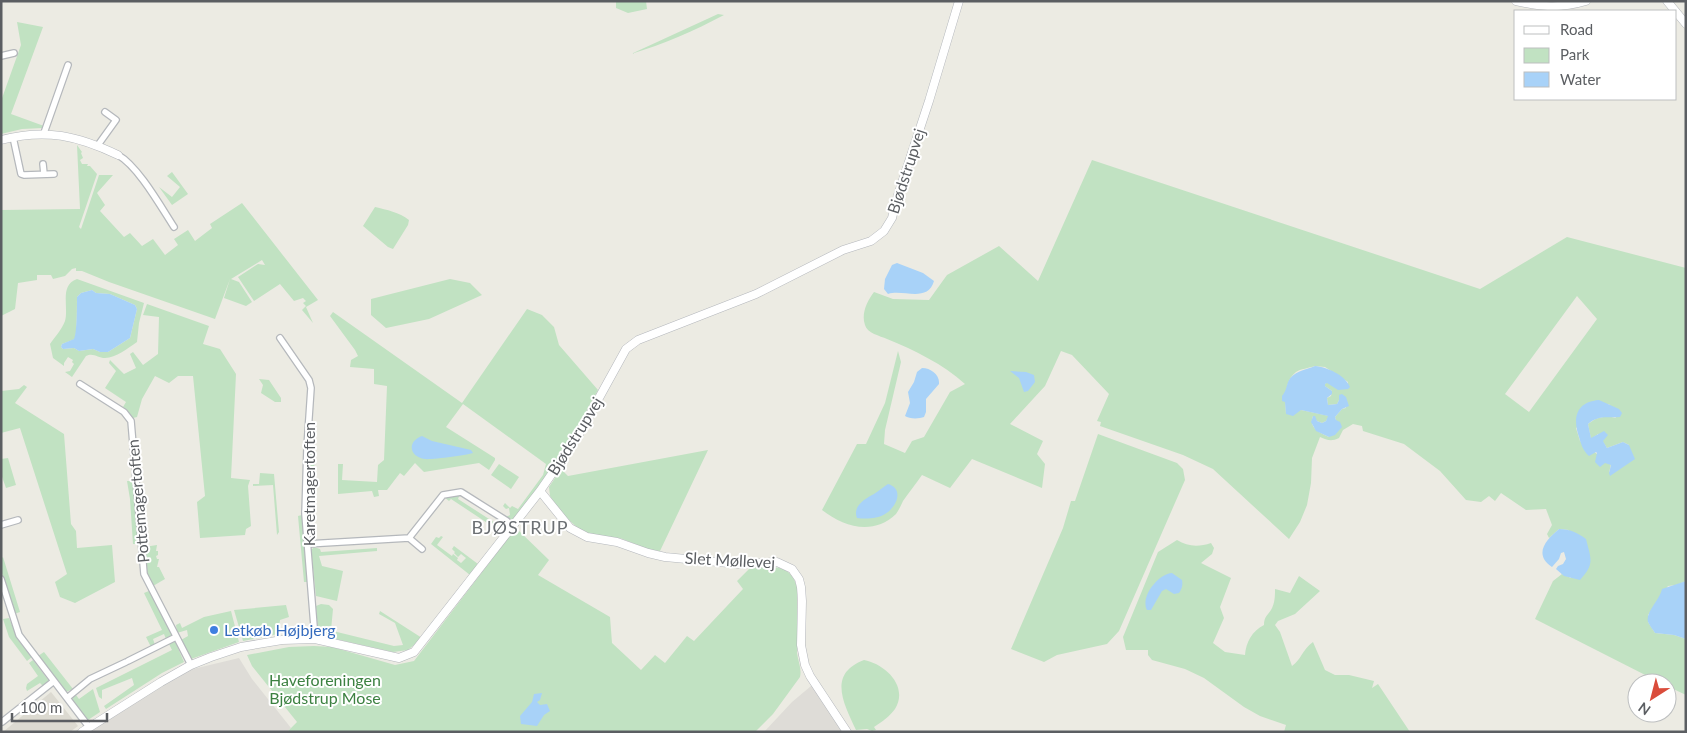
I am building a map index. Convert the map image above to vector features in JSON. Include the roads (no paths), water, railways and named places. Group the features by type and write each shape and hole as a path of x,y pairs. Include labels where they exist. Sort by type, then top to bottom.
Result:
{"street":[{"name":"Bjødstrupvej","path":"82,732 161,682 211,656 241,647 282,640 315,639 399,658 410,654 421,644 540,491 578,436 622,355 632,344 647,336 756,294 843,250 871,241 884,230 892,218 959,1"},
{"path":"1516,1 1542,7 1564,7 1586,1"},
{"path":"1677,12 1686,24"},
{"path":"1,56 14,53"},
{"path":"44,133 68,65"},
{"path":"98,145 116,120 105,112"},
{"path":"1,140 44,133 74,138 98,145 126,161 144,182 174,226"},
{"path":"12,137 21,174 54,174"},
{"path":"43,164 44,174"},
{"name":"Karetmagertoften","path":"280,338 309,380 311,388 305,514 315,639"},
{"name":"Pottemagertoften","path":"80,384 124,412 130,421 144,574 191,666"},
{"name":"Slet Møllevej","path":"540,491 570,528 587,537 617,542 665,557 739,564 777,562 792,569 799,579 801,587 801,645 805,666 847,732"},
{"path":"409,538 442,495 462,492 507,521"},
{"path":"1,525 18,520"},
{"path":"307,544 409,538 422,549"},
{"path":"1,579 19,635 89,727"},
{"path":"67,698 90,679 176,637"},
{"path":"2,722 54,681"}],"water":[{"path":"897,263 923,273 934,281 931,288 926,292 914,294 888,294 884,289 885,279 892,265"},
{"path":"92,290 96,293 110,294 135,305 137,309 130,338 108,352 100,352 93,349 79,351 74,348 63,349 61,347 62,344 74,339 75,336 77,297 81,293"},
{"path":"1315,366 1335,372 1350,387 1338,390 1327,383 1325,384 1332,391 1332,394 1327,398 1328,405 1337,404 1339,395 1342,394 1346,397 1349,406 1342,409 1335,417 1342,427 1335,435 1329,437 1316,431 1311,422 1313,416 1322,423 1326,421 1328,416 1301,410 1293,416 1286,414 1285,402 1282,401 1282,396 1290,378 1300,371"},
{"path":"922,368 929,369 934,373 938,378 939,384 926,399 924,417 909,418 905,416 910,403 908,392 917,372"},
{"path":"1010,371 1026,372 1034,375 1035,382 1028,391 1024,392 1019,378"},
{"path":"1599,400 1619,409 1622,413 1620,417 1599,418 1588,424 1591,438 1604,431 1608,435 1603,441 1607,448 1623,442 1629,445 1635,459 1610,476 1611,465 1605,463 1600,467 1595,462 1597,453 1589,456 1582,446 1576,421 1581,407 1592,401"},
{"path":"422,436 432,441 471,450 473,453 434,459 420,458 413,452 412,445"},
{"path":"888,484 893,486 897,494 897,499 889,511 879,517 857,518 856,510 858,506"},
{"path":"1559,529 1574,532 1586,539 1590,565 1580,580 1564,576 1556,569 1566,559 1564,552 1561,553 1559,559 1552,567 1543,557 1542,552 1546,542"},
{"path":"1172,573 1182,580 1182,588 1179,593 1174,594 1166,589 1162,591 1151,610 1147,610 1145,605 1146,599 1152,587 1161,577"},
{"path":"1686,581 1686,639 1674,635 1655,633 1648,622 1648,618 1662,589"},
{"path":"542,693 540,700 537,702 540,705 547,704 550,711 544,715 537,726 521,724 520,716 532,702 534,694"}],"place":[{"name":"Letkøb Højbjerg","path":"214,630"}],"district":[{"name":"BJØSTRUP","path":"520,528"}],"park label":[{"name":"Haveforeningen Bjødstrup Mose","path":"325,689"}]}
